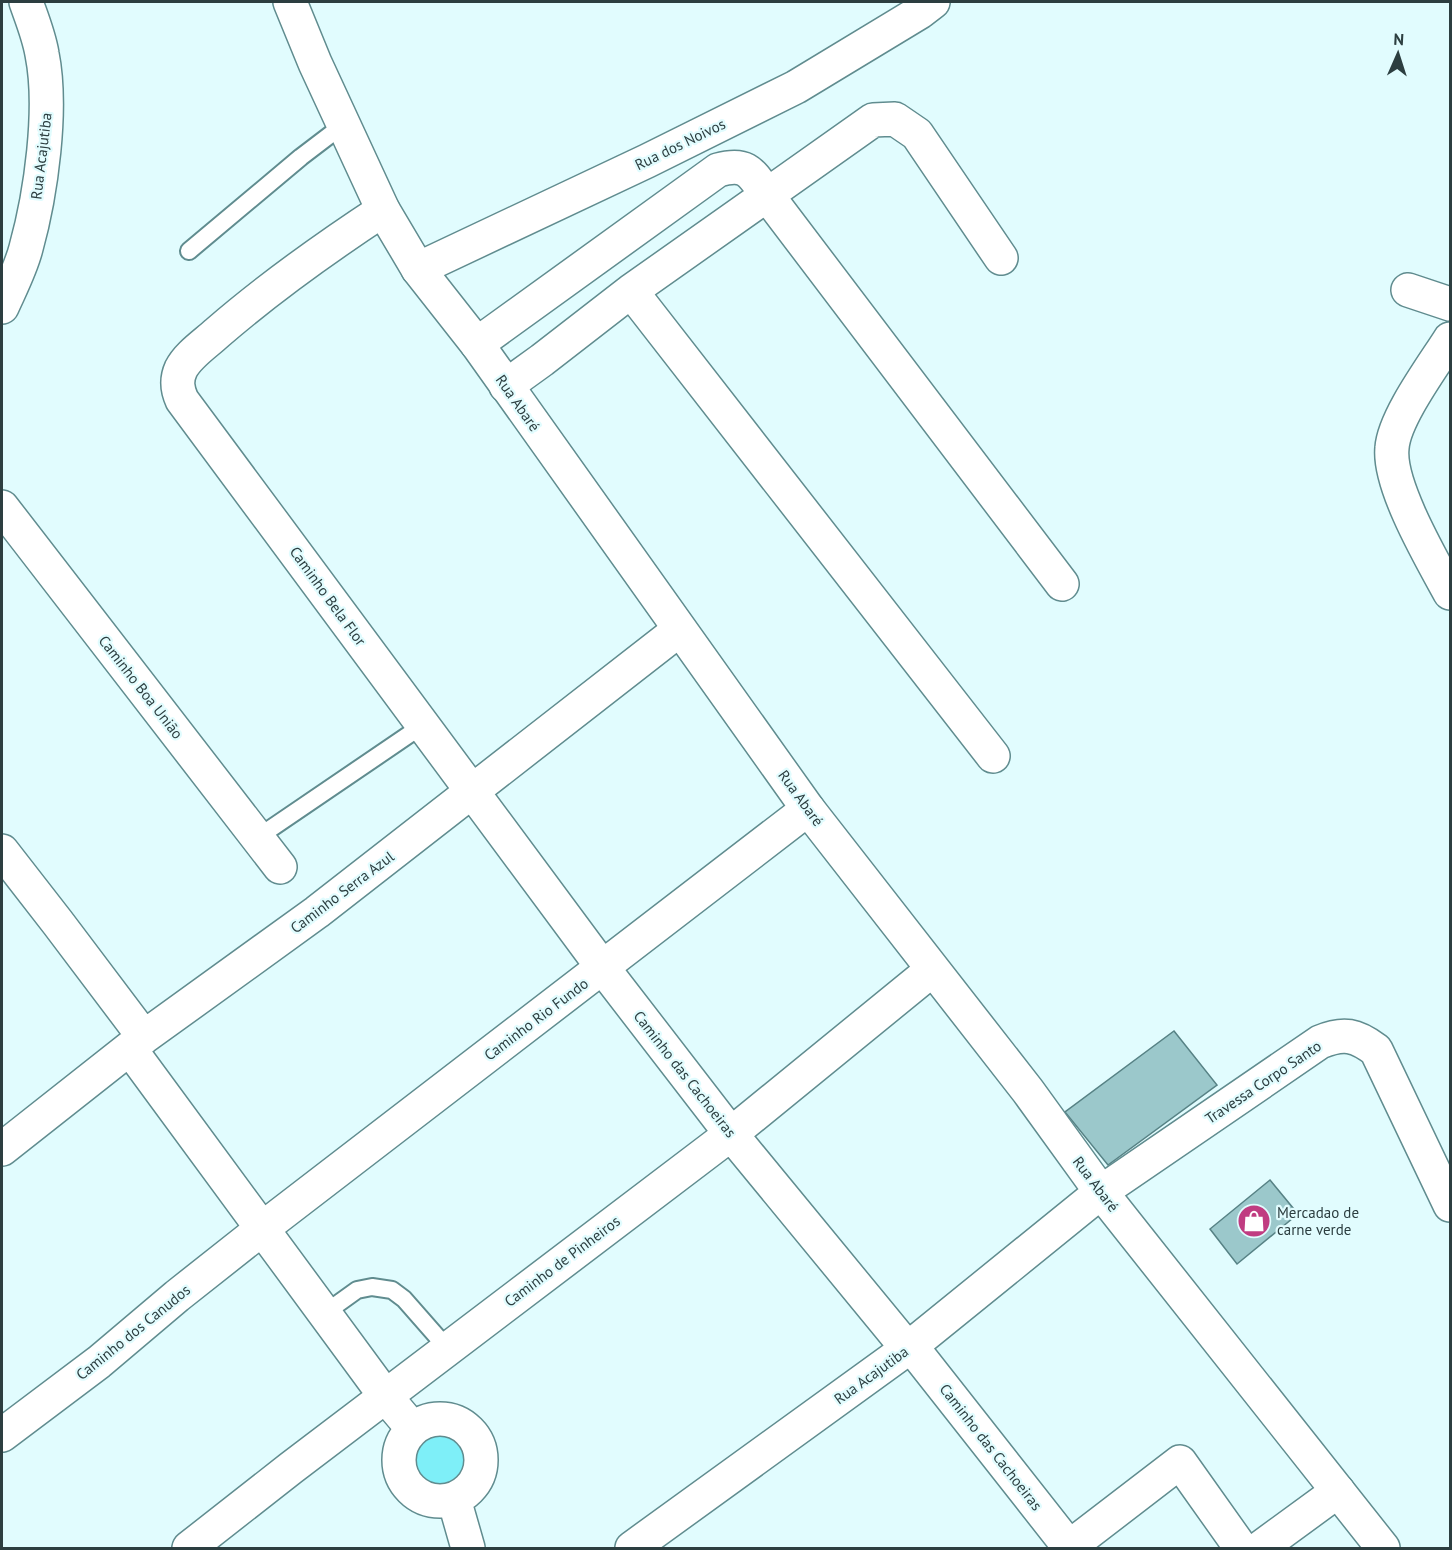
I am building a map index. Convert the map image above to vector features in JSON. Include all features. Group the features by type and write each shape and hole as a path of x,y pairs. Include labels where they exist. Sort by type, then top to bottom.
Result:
{"street":[{"name":"Rua Acajutiba","path":"2,307 26,250 45,133 47,104 42,55 26,2"},
{"name":"Rua Abaré","path":"290,2 315,63 383,210 418,269 477,344 808,809 1028,1091 1101,1192 1383,1548"},
{"name":"Rua dos Noivos","path":"418,269 647,161 796,87 933,2"},
{"path":"506,386 631,291 873,120 895,119 917,134 1001,258"},
{"path":"477,344 718,170 740,166 747,169 1062,584"},
{"name":"Caminho Bela Flor","path":"383,210 279,282 194,354 182,368 178,378 178,392 472,792"},
{"path":"1408,290 1450,304"},
{"path":"631,291 993,756"},
{"path":"1450,339 1400,421 1392,447 1395,476 1413,522 1450,593"},
{"name":"Caminho Boa União","path":"2,507 280,867"},
{"name":"Caminho Serra Azul","path":"2,1149 137,1043 317,912 679,630"},
{"name":"Caminho das Cachoeiras","path":"472,792 603,968 731,1134 909,1347 1070,1548"},
{"name":"Caminho Rio Fundo","path":"263,1228 808,809"},
{"path":"2,851 58,923 263,1228 386,1397 413,1429"},
{"name":"Caminho de Pinheiros","path":"189,1548 447,1348 731,1134 932,970"},
{"name":"Travessa Corpo Santo","path":"1101,1192 1320,1042 1333,1036 1348,1036 1361,1039 1376,1050 1450,1206"},
{"name":"Rua Acajutiba","path":"632,1548 909,1347 1101,1192"},
{"name":"Caminho dos Canudos","path":"2,1435 99,1362 263,1228"},
{"path":"441,1419 458,1422 471,1432 479,1446 482,1462 478,1478 468,1491 454,1499 438,1502 422,1498 409,1488 400,1474 398,1458 402,1443 413,1429 425,1421 441,1419"},
{"path":"1070,1548 1180,1462 1241,1548"},
{"path":"1260,1548 1338,1491"},
{"path":"454,1499 468,1548"}],"lane":[{"path":"189,250 343,124"},
{"path":"257,838 423,725"},
{"path":"325,1313 357,1290 372,1287 392,1290 404,1299 447,1348"}],"shaded area":[{"path":"431,1427 443,1427 458,1435 466,1450 466,1462 458,1477 443,1485 431,1485 416,1477 408,1462 408,1450 416,1435"}],"building":[{"path":"1174,1031 1217,1085 1108,1165 1065,1112"},
{"name":"Mercadao de carne verde","path":"1270,1180 1298,1214 1237,1264 1210,1229"}],"place":[{"name":"Mercadao de carne verde","path":"1254,1221"}]}
